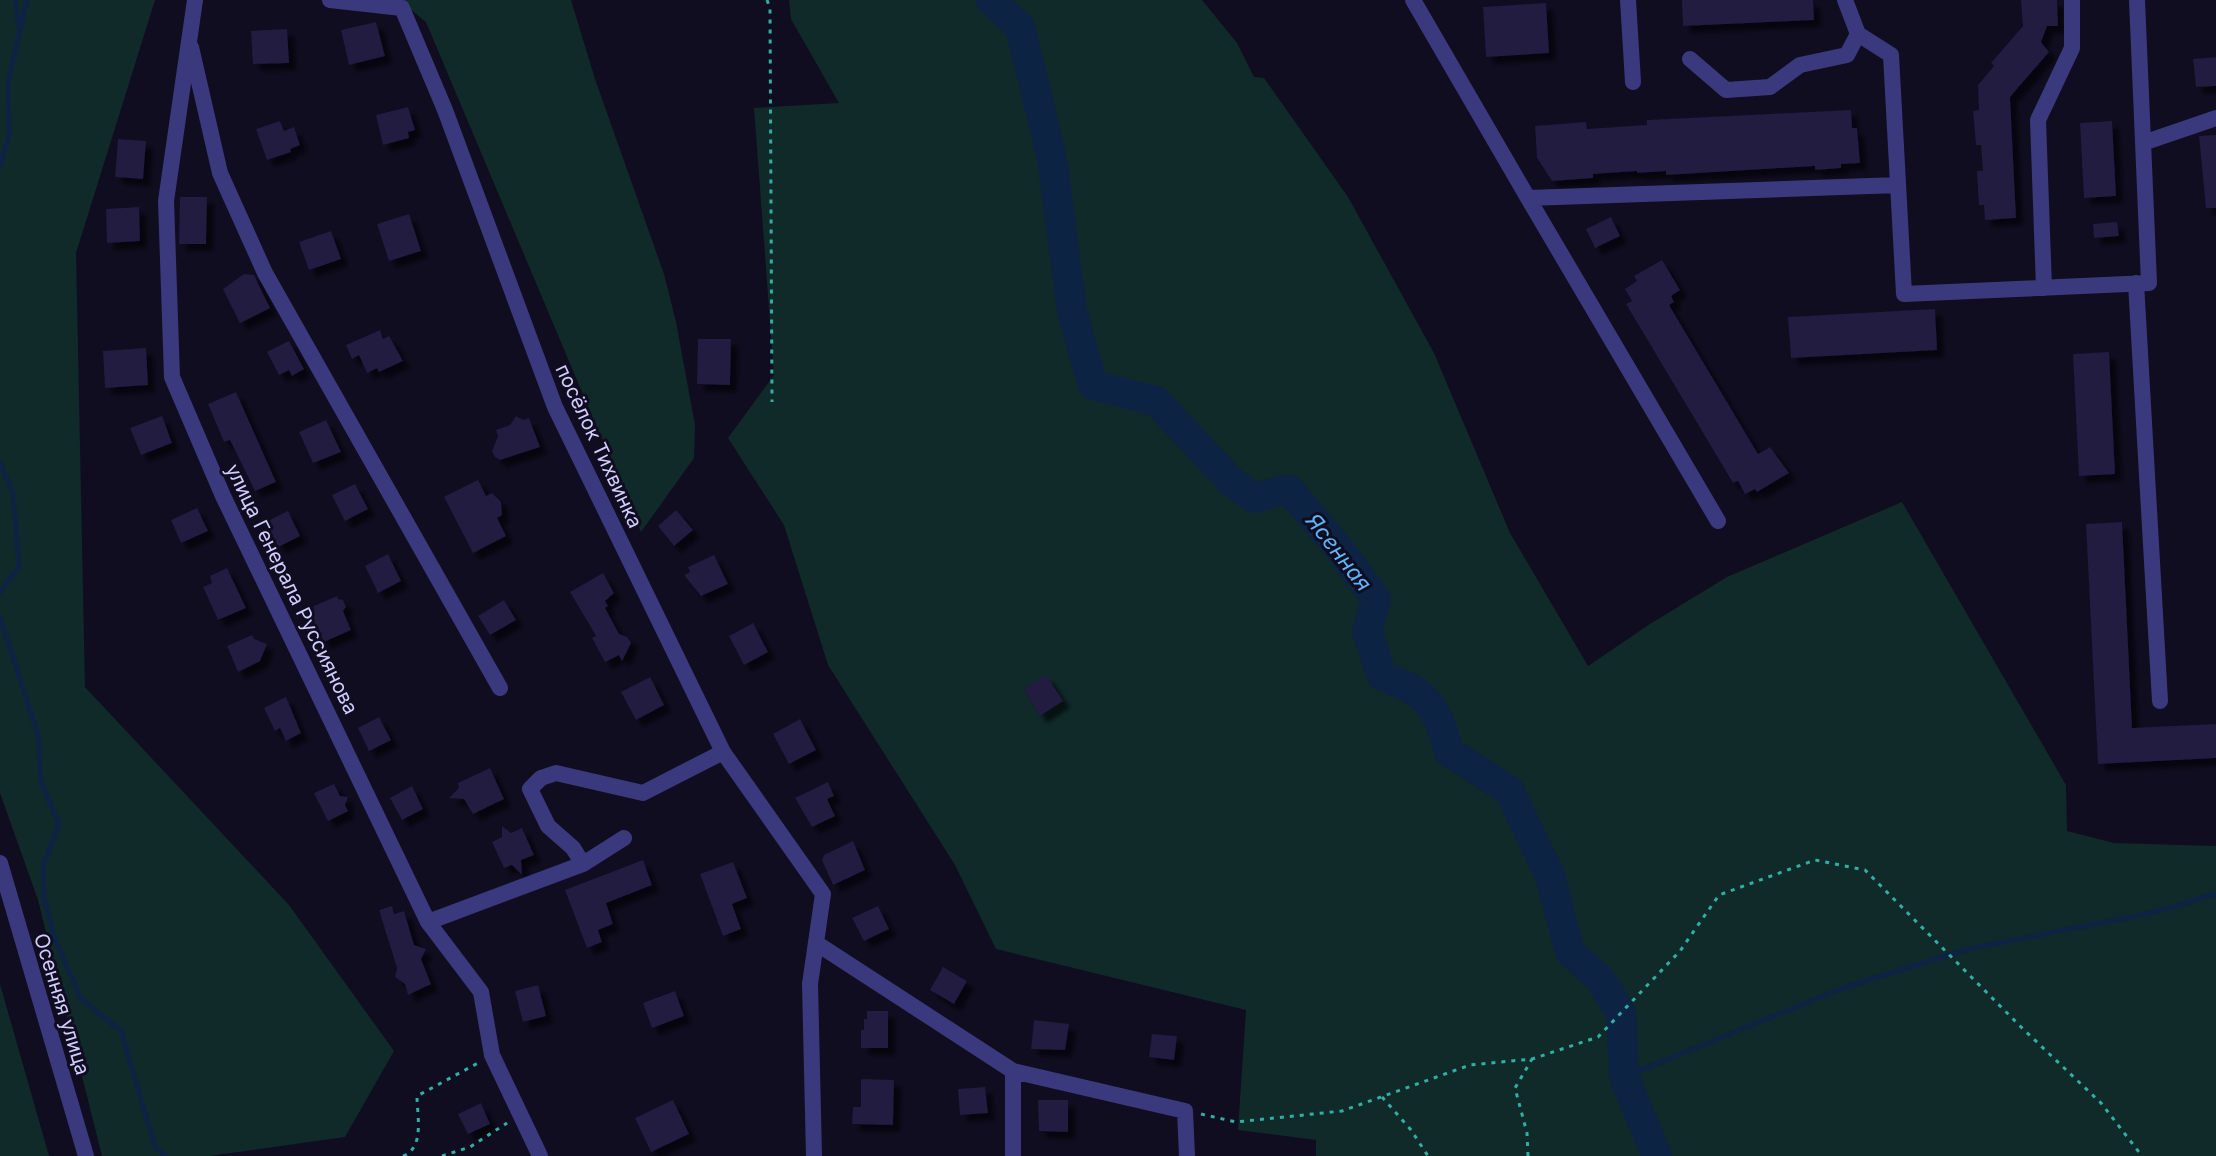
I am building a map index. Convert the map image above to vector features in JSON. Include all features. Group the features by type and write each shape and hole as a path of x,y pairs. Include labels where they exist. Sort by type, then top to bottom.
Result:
{"street":[{"name":"улица Генерала Руссиянова","path":"195,0 166,201 172,377 223,496 428,922 481,992 492,1055 540,1156"},
{"name":"посёлок Тихвинка","path":"330,0 402,8 445,110 555,407 723,752 823,894 810,984 814,1156"},
{"path":"1413,0 1718,521"},
{"path":"1628,0 1633,82"},
{"path":"1845,0 1858,34 1891,55 1904,294 2149,283 2137,0"},
{"path":"2044,288 2038,120 2072,48 2072,0"},
{"path":"1690,59 1726,90 1770,87 1800,65 1847,55 1858,34"},
{"path":"188,37 220,173 265,273 500,688"},
{"path":"2143,143 2216,118"},
{"path":"1528,198 1898,185"},
{"path":"2136,283 2160,701"},
{"path":"583,864 573,848 548,826 530,789 541,778 556,773 643,793 723,752"},
{"path":"428,922 583,864 624,838"},
{"name":"Осенняя улица","path":"0,863 86,1156"},
{"path":"816,943 1013,1071 1185,1111 1187,1156"},
{"path":"1013,1071 1013,1156"}],"path":[{"path":"767,0 770,8 772,402"},
{"path":"1185,1111 1236,1122 1342,1111 1470,1065 1532,1059 1598,1037 1680,951 1719,895 1815,860 1865,870 2101,1103 2142,1156"},
{"path":"403,1156 410,1153 417,1142 417,1096 492,1055"},
{"path":"1528,1156 1527,1133 1515,1088 1532,1059"},
{"path":"1382,1097 1411,1130 1428,1156"},
{"path":"442,1156 470,1147 520,1115"}],"green space":[{"path":"0,0 155,0 76,253 85,687 289,905 394,1051 345,1137 209,1156 102,1156 38,900 0,793"},
{"path":"399,0 571,0 595,79 664,274 695,425 694,458 641,532 426,22"},
{"path":"789,0 1202,0 1237,43 1254,77 1264,78 1348,197 1434,353 1510,533 1588,666 1727,577 1902,502 2066,785 2067,831 2114,843 2216,846 2216,1156 1316,1156 1316,1140 1238,1130 1246,1010 996,949 955,865 828,665 784,525 728,438 774,375 754,108 839,103 791,19"},
{"path":"0,984 49,1156 0,1156"}],"building":[{"path":"1682,0 1813,0 1814,20 1683,26"},
{"path":"2021,0 2057,0 2058,26 2047,26 2041,42 2049,52 2010,97 2016,218 1985,220 1984,205 1979,205 1977,171 1983,171 1981,145 1976,145 1973,111 1979,110 1978,85 1994,66 1991,63 2023,26"},
{"path":"1546,3 1549,53 1486,57 1483,7"},
{"path":"376,22 385,56 349,65 341,30"},
{"path":"287,29 289,63 253,64 251,31"},
{"path":"2216,57 2216,86 2196,87 2193,59"},
{"path":"408,107 415,130 408,132 409,138 383,145 376,115"},
{"path":"1851,110 1852,128 1857,128 1860,163 1841,164 1841,168 1815,170 1815,166 1666,175 1666,171 1637,171 1552,181 1537,158 1535,126 1586,122 1587,129 1647,125 1647,120"},
{"path":"280,121 284,131 294,127 300,145 290,149 291,152 267,160 256,129"},
{"path":"2112,121 2116,196 2084,198 2080,123"},
{"path":"2216,135 2216,208 2206,208 2199,136"},
{"path":"118,139 146,141 143,179 115,177"},
{"path":"180,197 207,197 206,244 179,244"},
{"path":"139,207 140,241 107,243 106,209"},
{"path":"409,214 421,251 389,261 377,224"},
{"path":"1611,217 1620,236 1595,248 1586,229"},
{"path":"2117,222 2119,236 2094,238 2093,224"},
{"path":"331,231 341,259 309,270 299,242"},
{"path":"1662,260 1680,290 1671,296 1674,302 1669,305 1758,454 1770,447 1789,473 1757,492 1755,489 1745,494 1738,481 1733,483 1626,304 1632,301 1625,289 1637,281 1634,276"},
{"path":"244,274 254,275 270,308 240,323 223,289"},
{"path":"1935,309 1937,350 1791,358 1788,317"},
{"path":"380,330 383,339 389,336 403,361 379,372 377,368 367,373 359,355 352,359 346,345"},
{"path":"698,339 731,339 730,385 697,384"},
{"path":"289,341 304,369 292,376 289,370 279,375 267,352"},
{"path":"146,348 148,385 105,388 103,351"},
{"path":"2109,352 2115,474 2079,476 2073,354"},
{"path":"236,392 276,482 255,491 230,440 224,442 208,404"},
{"path":"162,416 172,443 141,455 130,428"},
{"path":"516,416 523,420 529,418 540,447 500,460 492,451 498,436 496,430 510,425"},
{"path":"326,420 341,452 313,463 299,432"},
{"path":"478,480 486,496 492,493 501,502 502,515 497,518 506,536 473,553 444,497"},
{"path":"355,484 368,509 345,521 332,495"},
{"path":"197,508 208,531 181,543 171,520"},
{"path":"676,510 693,530 674,546 658,526"},
{"path":"288,511 300,536 278,547 266,522"},
{"path":"2122,522 2132,728 2216,724 2216,758 2098,764 2086,524"},
{"path":"388,554 401,581 378,593 365,566"},
{"path":"714,555 728,584 701,596 684,575 690,572 688,567"},
{"path":"227,568 246,608 218,620 203,587 212,583 210,576"},
{"path":"603,573 614,593 605,601 608,606 605,608 619,634 631,643 622,661 619,655 605,662 592,638 596,636 570,592"},
{"path":"337,596 346,607 343,611 351,630 324,642 312,618 314,606"},
{"path":"504,600 516,620 490,635 478,616"},
{"path":"753,623 768,652 744,665 729,636"},
{"path":"252,635 254,639 267,644 260,661 238,672 227,646"},
{"path":"1046,675 1063,701 1040,716 1024,689"},
{"path":"650,677 664,705 636,720 621,692"},
{"path":"286,697 301,733 286,741 280,728 275,731 264,708"},
{"path":"379,717 391,740 369,751 358,728"},
{"path":"800,719 816,750 789,764 773,734"},
{"path":"490,768 504,799 473,814 464,799 449,798 459,788 458,783"},
{"path":"828,782 834,796 827,799 835,816 812,827 795,798"},
{"path":"334,784 340,796 348,797 345,805 348,811 328,821 314,793"},
{"path":"412,786 423,809 402,820 390,798"},
{"path":"502,826 511,833 522,828 534,855 521,860 522,875 512,865 504,868 492,842 502,837"},
{"path":"853,841 865,870 833,885 822,860 824,855"},
{"path":"643,860 652,885 606,903 613,924 598,930 602,942 587,948 565,890"},
{"path":"733,862 747,898 732,904 741,929 723,936 700,874"},
{"path":"392,906 394,914 404,911 414,945 426,949 421,959 431,984 408,995 405,984 395,977 397,968 379,910"},
{"path":"878,906 889,929 864,941 852,918"},
{"path":"943,967 967,981 954,1004 930,990"},
{"path":"538,985 546,1016 523,1022 515,991"},
{"path":"675,991 684,1016 652,1028 643,1003"},
{"path":"867,1011 888,1011 888,1048 861,1048 861,1030 864,1030"},
{"path":"1034,1020 1069,1024 1065,1050 1031,1049"},
{"path":"1152,1034 1177,1036 1174,1060 1149,1057"},
{"path":"861,1079 894,1080 893,1125 852,1124 853,1107 861,1107"},
{"path":"985,1087 988,1113 960,1115 958,1089"},
{"path":"673,1100 689,1134 651,1152 635,1118"},
{"path":"1038,1100 1068,1100 1068,1132 1039,1131"},
{"path":"481,1103 490,1124 468,1134 458,1114"}],"waterway":[{"path":"15,0 19,27"},
{"path":"0,165 9,137 8,83 27,0"},
{"name":"Ясенная","path":"991,0 1020,27 1052,159 1072,312 1093,385 1156,401 1232,482 1254,498 1289,489 1376,599 1367,631 1382,676 1421,695 1439,722 1449,752 1509,790 1550,876 1570,952 1600,979 1621,1013 1624,1077 1657,1156"},
{"path":"0,463 13,493 19,567 0,592"},
{"path":"0,617 38,735 41,782 59,824 43,866 44,897 54,937 81,999 121,1031 155,1147 165,1156"},
{"path":"1624,1077 1843,988 1968,949 2151,913 2216,894"}]}
